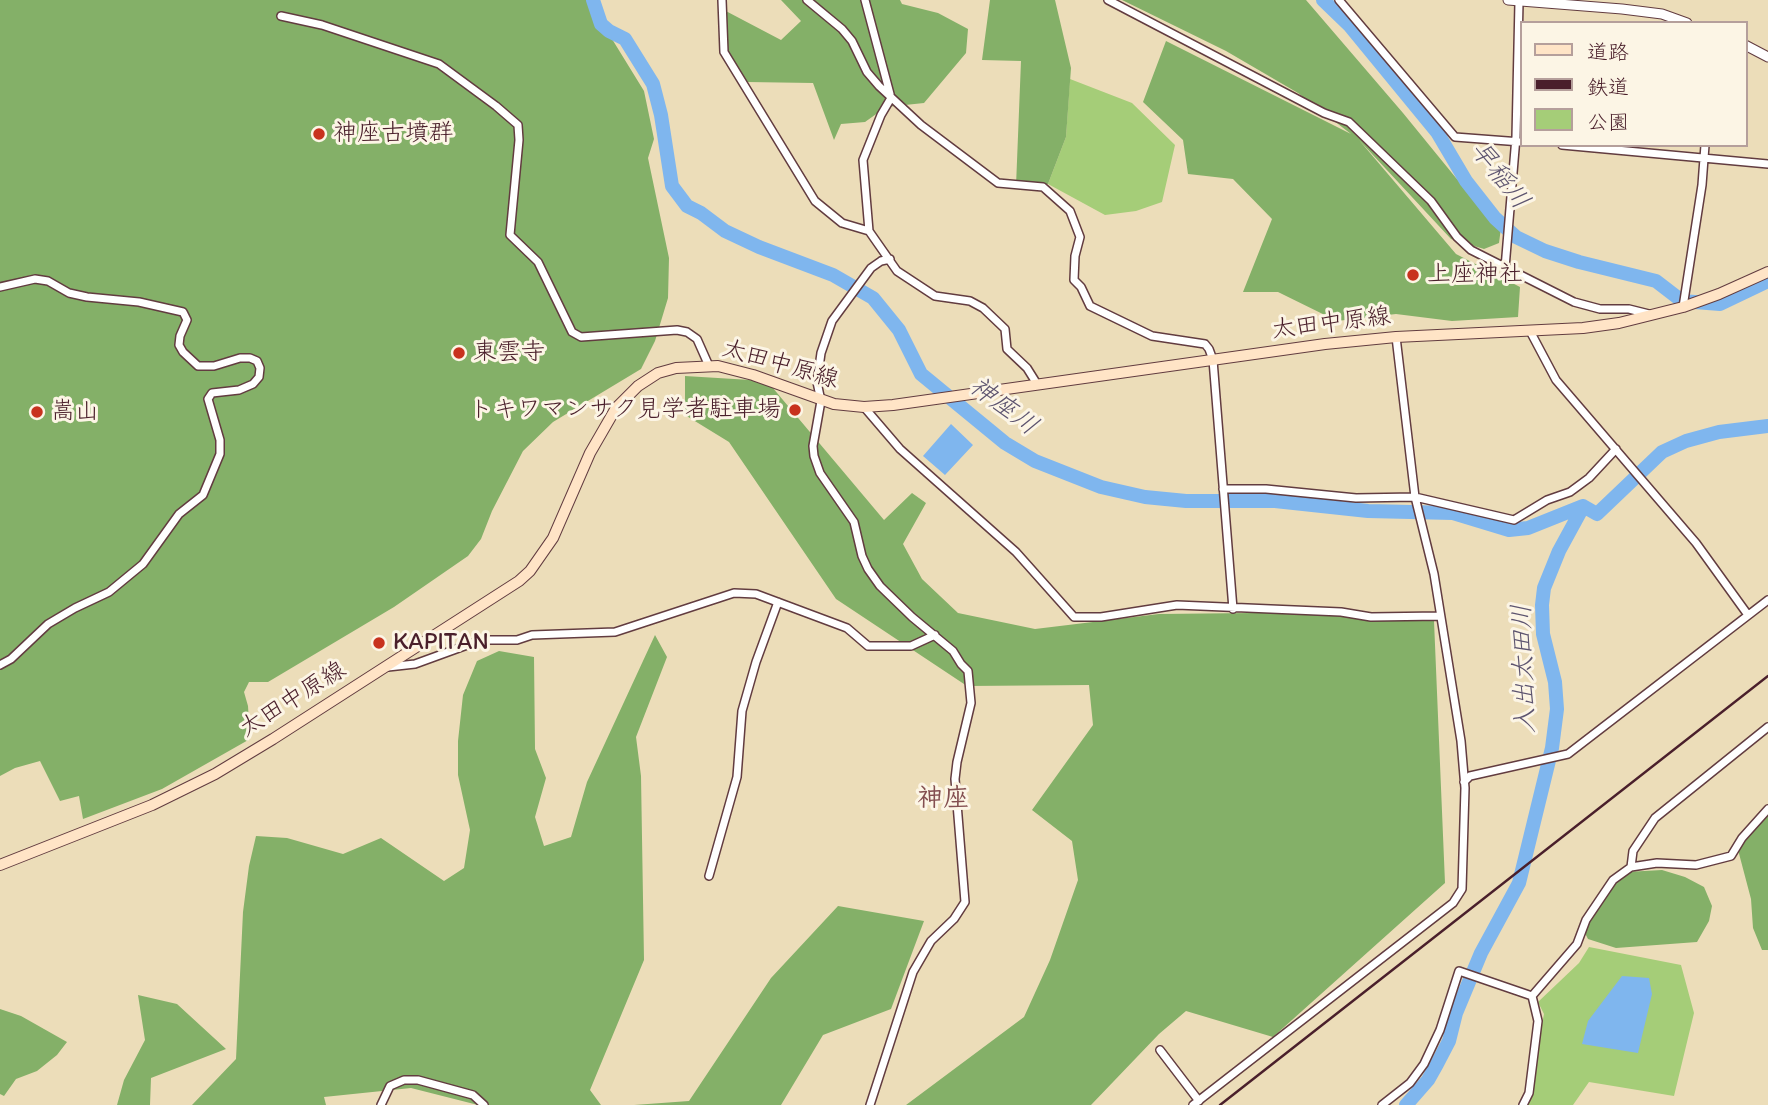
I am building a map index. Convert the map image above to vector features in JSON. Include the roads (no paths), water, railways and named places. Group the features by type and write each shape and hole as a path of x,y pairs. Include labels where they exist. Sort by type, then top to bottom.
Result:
{"main road":[{"name":"太田中原線","path":"0,865 152,805 205,779 273,739 530,572 553,538 598,438 616,408 638,386 658,373 676,368 709,366 734,369 821,401 864,407 892,405 1396,337 1583,328 1683,307 1719,295 1768,272"}],"street":[{"path":"722,0 724,52 816,201 842,223 869,232"},
{"path":"807,0 842,29 852,41 867,72 915,120 998,183 1044,187 1070,211 1080,237 1075,256 1074,280 1082,286 1090,306 1152,336 1205,344 1213,360 1233,609"},
{"path":"865,0 891,98 881,115 863,160 869,232 897,271 935,296 970,301 983,308 1005,329 1007,349 1027,368 1037,384"},
{"path":"1108,0 1324,113 1349,122 1431,201 1457,237 1471,250 1574,302 1600,309 1629,309 1651,315"},
{"path":"1339,0 1455,137 1518,142"},
{"path":"1508,0 1635,10 1661,14 1681,21"},
{"path":"1505,268 1518,142 1519,2"},
{"path":"281,16 322,25 439,64 496,106 518,125 510,235 538,261 572,332 581,337 677,330 687,332 697,339 709,366"},
{"path":"1747,47 1768,57"},
{"path":"1584,147 1768,164"},
{"path":"1683,307 1705,147"},
{"path":"870,1105 913,972 931,941 954,919 965,902 955,779 971,702 968,671 953,651 880,586 868,569 854,522 820,472 814,456 813,446 821,401 817,382 832,321 870,268 881,261 890,260"},
{"path":"0,287 35,279 48,281 69,293 87,298 139,302 183,312 187,320 179,345 198,366 214,366 240,358 250,358 257,361 260,368 259,377 253,384 239,390 212,393 208,399 220,440 220,454 204,495 178,514 143,564 109,592 48,624 11,659 0,665"},
{"path":"1530,331 1556,380 1696,543 1748,615"},
{"path":"1160,1050 1196,1103 1453,903 1462,890 1464,782 1461,741 1434,574 1415,497 1396,337"},
{"path":"864,407 900,449 1016,552 1074,617 1101,617 1177,605 1341,612 1371,617 1440,616"},
{"path":"1223,489 1266,489 1356,498 1415,497 1514,520 1547,500 1570,492 1589,478 1616,449"},
{"path":"386,667 415,664 481,640 517,640 532,635 615,632 727,593 757,594 847,628 869,646 911,646 935,635"},
{"path":"1464,782 1470,776 1569,754 1768,600"},
{"path":"709,876 737,777 743,711 756,662 778,602"},
{"path":"1631,867 1633,851 1655,818 1768,727"},
{"path":"1532,996 1577,944 1586,919 1613,880 1631,867 1657,863 1696,865 1731,856 1742,838 1768,809"},
{"path":"1382,1105 1409,1083 1424,1064 1440,1030 1459,971 1532,996"},
{"path":"1523,1105 1529,1093 1538,1021 1532,996"},
{"path":"381,1105 390,1086 404,1080 418,1080 473,1095 484,1105"}],"water":[{"path":"951,424 973,445 945,475 923,456"},
{"path":"1622,976 1649,978 1652,994 1638,1053 1582,1044 1588,1021"}],"waterway":[{"name":"神座川","path":"593,0 601,24 625,39 653,84 661,115 672,186 687,206 725,231 833,275 873,298 899,330 921,374 1005,443 1035,461 1101,487 1145,497 1186,501 1275,501 1368,511 1453,513 1509,530 1528,528 1583,506"},
{"name":"早稲川","path":"1323,0 1350,26 1437,132 1466,181 1495,218 1516,237 1545,251 1579,262 1656,281 1682,301 1720,304 1768,281"},
{"name":"入出太田川","path":"1583,506 1597,514 1662,452 1686,441 1719,432 1768,426"},
{"name":"入出太田川","path":"1406,1105 1428,1080 1449,1041 1456,1013 1481,953 1519,883 1552,748 1557,709 1555,682 1543,634 1544,588 1559,551 1583,507"}],"railway":[{"path":"1220,1105 1768,676"}],"place":[{"name":"神座古墳群","path":"319,134"},
{"name":"上座神社","path":"1413,275"},
{"name":"東雲寺","path":"459,353"},
{"name":"トキワマンサク見学者駐車場","path":"795,410"},
{"name":"嵩山","path":"37,412"},
{"name":"KAPITAN","path":"379,643"}],"district":[{"name":"神座","path":"943,799"}]}
